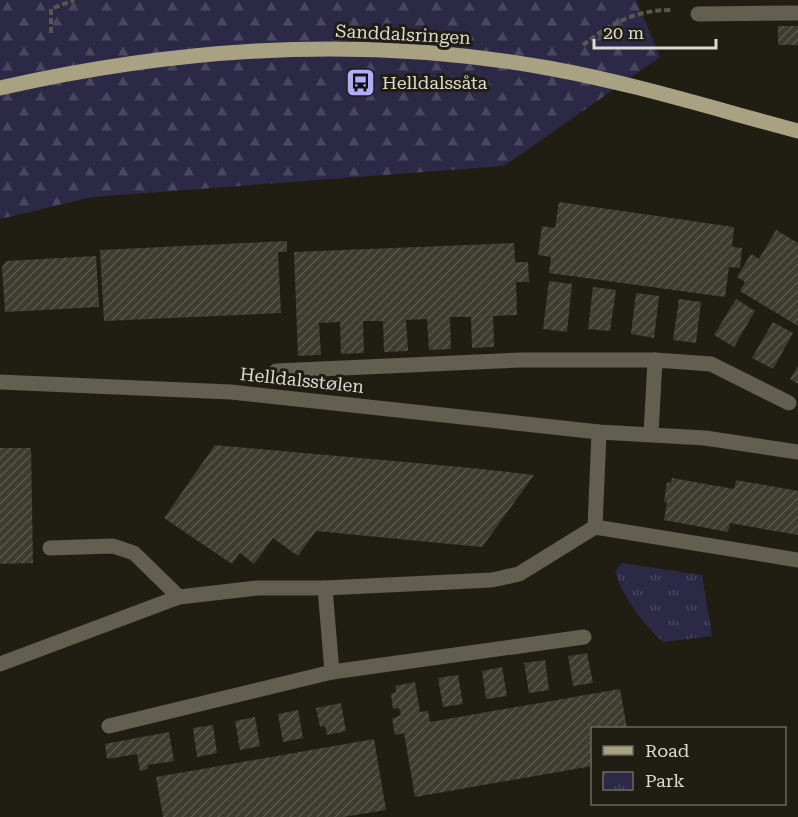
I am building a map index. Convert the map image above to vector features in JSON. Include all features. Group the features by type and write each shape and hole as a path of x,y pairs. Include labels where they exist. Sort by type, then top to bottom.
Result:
{"main road":[{"name":"Sanddalsringen","path":"0,88 86,69 181,56 252,50 395,51 487,58 550,68 798,131"}],"street":[{"path":"698,14 798,13"},
{"name":"Helldalsstølen","path":"276,371 521,360 654,360 711,364 789,404"},
{"path":"651,434 654,360"},
{"name":"Helldalsstølen","path":"0,382 231,392 598,432 705,438 798,452"},
{"path":"595,527 598,432"},
{"path":"0,664 180,597 258,588 325,588 492,580 519,574 595,527 798,560"},
{"path":"50,548 113,546 134,553 180,597"},
{"path":"325,588 332,672"},
{"path":"110,726 332,672 584,637"}],"path":[{"path":"51,33 51,9 74,0"},
{"path":"578,48 603,29 627,16 658,10 680,10 698,14"}],"green space":[{"path":"0,0 636,0 660,57 504,166 92,197 0,219"},
{"path":"622,563 702,575 712,636 663,642 641,619 623,592 615,572"}],"building":[{"path":"778,26 798,26 798,45 778,45"},
{"path":"559,202 734,227 732,247 742,248 740,268 729,267 725,297 549,273 551,257 538,255 542,226 555,228"},
{"path":"776,230 798,243 798,326 740,291 745,282 737,277 751,254 759,259"},
{"path":"287,241 287,252 278,252 281,313 104,321 100,250"},
{"path":"514,243 515,262 528,262 529,282 516,282 517,315 493,316 494,347 472,348 471,317 450,317 451,349 429,350 427,319 406,320 408,351 384,352 383,321 363,321 364,353 341,354 340,322 319,323 321,355 298,356 294,252"},
{"path":"96,256 99,307 5,312 2,267 7,261"},
{"path":"549,281 572,284 567,332 543,329"},
{"path":"593,287 616,290 610,331 588,329"},
{"path":"636,293 659,296 654,338 631,334"},
{"path":"679,299 701,302 696,343 673,340"},
{"path":"736,299 755,311 734,347 714,335"},
{"path":"773,322 793,333 773,369 752,358"},
{"path":"798,366 798,384 790,379"},
{"path":"215,445 534,475 482,547 316,531 298,556 273,538 254,564 240,553 232,564 164,518"},
{"path":"0,448 31,448 33,563 0,564"},
{"path":"672,478 734,489 736,480 798,491 798,535 730,523 728,532 664,520 667,482 671,483"},
{"path":"587,653 593,683 573,686 568,656"},
{"path":"545,660 549,690 529,693 524,663"},
{"path":"502,667 507,696 486,699 482,671"},
{"path":"458,675 463,704 443,707 438,678"},
{"path":"415,682 420,712 428,711 430,722 620,689 627,727 591,727 591,766 415,797 404,733 395,735 392,719 401,715 399,708 393,709 391,694 396,692 395,686"},
{"path":"341,703 346,731 327,735 325,726 320,727 316,708"},
{"path":"298,710 303,738 283,742 278,714"},
{"path":"255,717 260,746 240,750 235,721"},
{"path":"213,725 217,753 197,757 193,728"},
{"path":"169,732 174,761 148,765 148,769 140,771 137,754 107,759 105,744"},
{"path":"374,739 386,810 343,817 163,817 156,777"}],"place":[{"name":"Helldalssåta","path":"361,82"}]}
